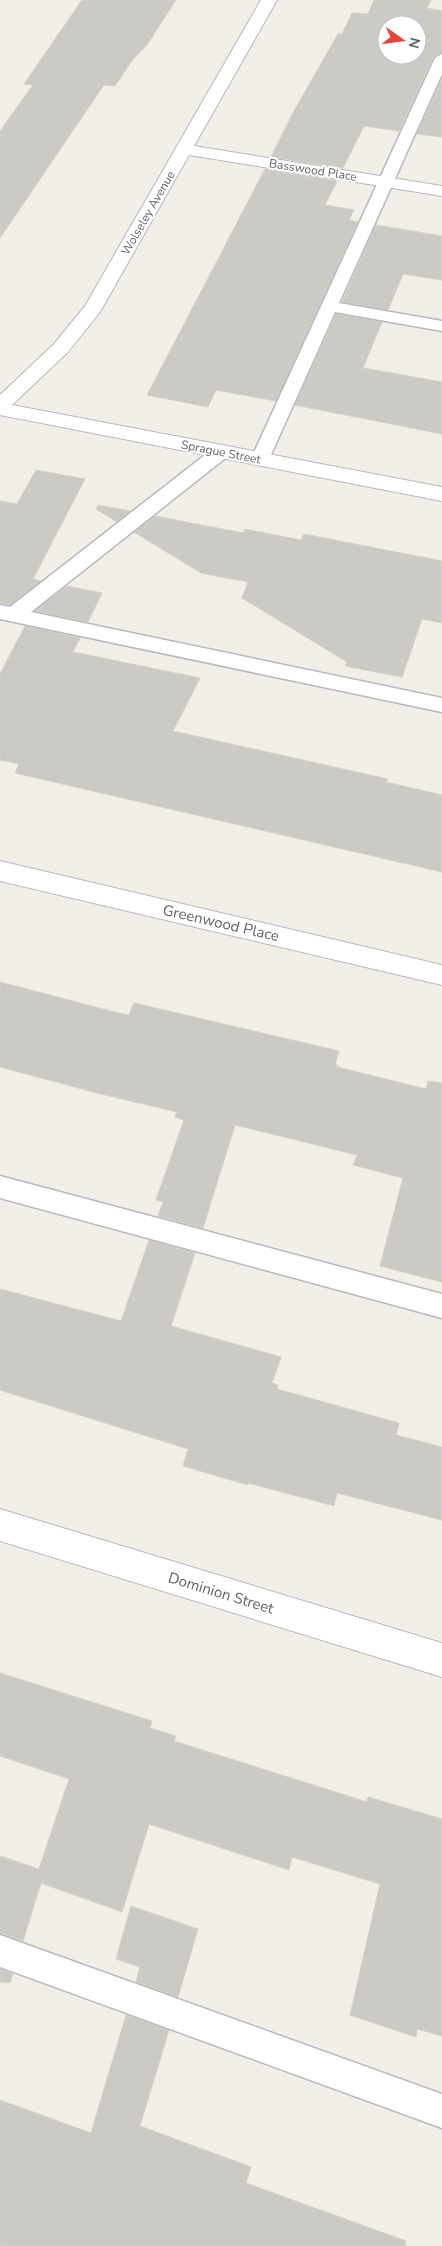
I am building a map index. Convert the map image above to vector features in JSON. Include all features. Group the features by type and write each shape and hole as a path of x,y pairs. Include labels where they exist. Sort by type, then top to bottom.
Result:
{"street":[{"name":"Wolseley Avenue","path":"0,406 61,348 93,308 269,0"},
{"name":"Basswood Place","path":"184,149 442,191"},
{"name":"Sprague Street","path":"0,410 442,494"},
{"name":"Greenwood Place","path":"0,871 442,975"},
{"name":"Dominion Street","path":"0,1525 442,1660"}],"lane":[{"path":"260,459 386,182 439,73 442,58"},
{"path":"329,306 442,326"},
{"path":"7,613 222,452"},
{"path":"7,613 442,705"},
{"path":"0,1187 442,1306"},
{"path":"0,1951 442,2111"}],"building":[{"path":"82,0 176,0 147,45 133,59 115,86 104,85 0,238 0,131 33,85 24,84"},
{"path":"374,0 431,0 427,8 442,11 442,52 433,57 399,131 364,126 343,168 271,157 294,111 338,34 342,34 352,13 368,14"},
{"path":"442,79 442,137 417,134"},
{"path":"265,169 337,181 325,205 354,210 349,220 358,222 276,401 216,390 208,407 147,395"},
{"path":"376,225 442,236 442,280 403,274 388,310 342,302"},
{"path":"336,314 382,322 363,368 442,382 442,434 295,405"},
{"path":"36,470 85,479 33,579 41,581 10,605 0,603 0,501 17,504"},
{"path":"98,505 130,511 117,522 96,509"},
{"path":"155,516 243,533 245,529 301,540 304,534 442,561 442,623 422,619 402,677 345,666 347,662 242,598 248,582 201,573 134,532"},
{"path":"67,586 102,593 88,622 35,611"},
{"path":"25,626 80,638 73,652 200,678 173,731 388,779 386,782 442,795 442,872 15,773 19,764 0,760 0,674"},
{"path":"0,982 122,1014 129,1015 134,1003 339,1051 335,1065 338,1065 337,1067 426,1089 428,1081 442,1083 442,1282 380,1266 403,1178 353,1165 357,1155 235,1125 203,1228 158,1216 163,1202 156,1200 184,1120 175,1117 177,1112 0,1067"},
{"path":"149,1240 195,1253 171,1326 281,1357 272,1383 278,1385 277,1389 399,1423 396,1435 442,1447 442,1520 337,1493 334,1506 248,1483 248,1485 183,1466 188,1449 0,1390 0,1289 121,1321"},
{"path":"0,1673 152,1721 150,1728 176,1736 174,1741 367,1802 368,1797 442,1819 442,2036 417,2029 416,2037 350,2015 380,1884 292,1857 289,1870 149,1824 122,1912 41,1883 23,1941 0,1933 0,1856 39,1869 69,1779 0,1756"},
{"path":"131,1906 198,1929 178,1997 136,1982 140,1967 116,1959"},
{"path":"0,1969 13,1974 10,1983 0,1982"},
{"path":"126,2015 169,2030 140,2126 251,2167 246,2183 406,2241 405,2246 0,2246 0,2100 91,2133"}]}
